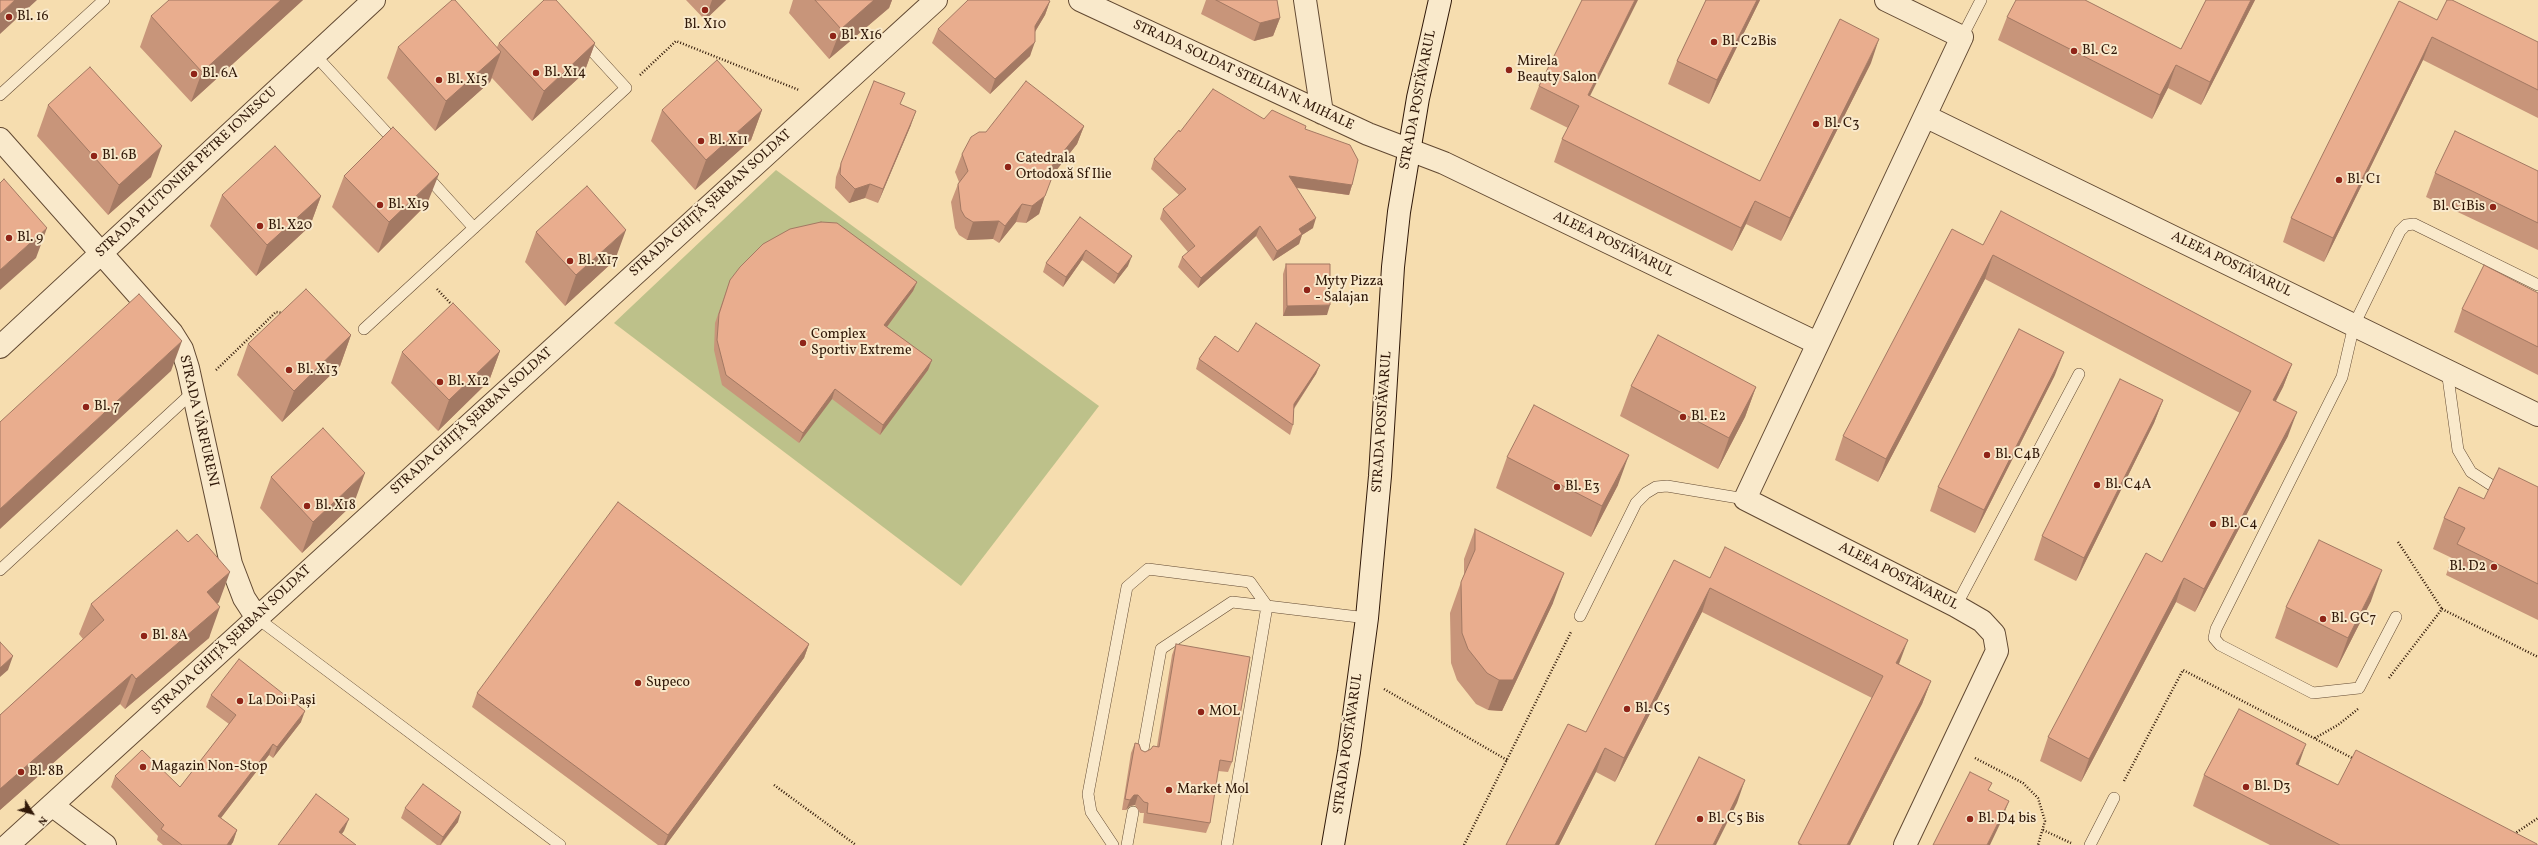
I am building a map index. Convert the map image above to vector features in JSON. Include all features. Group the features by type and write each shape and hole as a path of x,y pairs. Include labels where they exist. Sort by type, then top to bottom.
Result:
{"street":[{"name":"STRADA PLUTONIER PETRE IONESCU","path":"0,347 374,0"},
{"name":"STRADA GHIȚĂ ȘERBAN SOLDAT","path":"8,845 53,806 257,618 936,0"},
{"name":"STRADA SOLDAT STELIAN N. MIHALE","path":"1080,0 1322,113 1408,150"},
{"path":"1305,0 1322,113"},
{"name":"STRADA POSTĂVARUL","path":"1333,845 1367,618 1380,476 1393,267 1408,150 1440,0"},
{"path":"1744,499 1962,37 1886,0"},
{"name":"ALEEA POSTĂVARUL","path":"1924,116 2538,415"},
{"name":"STRADA VÂRFURENI","path":"0,139 172,333 182,349 231,564 244,598 257,618"},
{"name":"ALEEA POSTĂVARUL","path":"1408,150 1444,163 1817,343"},
{"name":"ALEEA POSTĂVARUL","path":"1744,499 1956,606 1982,621 1994,634 1997,651 1953,747 1905,845"},
{"path":"53,806 106,845"}],"lane":[{"path":"0,95 104,0"},
{"path":"1962,37 1981,0"},
{"path":"364,329 626,88 578,35"},
{"path":"315,55 405,153"},
{"path":"416,164 474,228"},
{"path":"2396,617 2359,688 2313,693 2220,645 2214,638 2216,629 2342,377 2354,325 2400,231 2406,225 2414,224 2538,285"},
{"path":"2447,370 2458,450 2471,472 2511,497"},
{"path":"1956,606 2080,374"},
{"path":"0,570 193,392"},
{"path":"1580,616 1636,503 1646,493 1656,487 1667,486 1744,499"},
{"path":"1113,845 1091,812 1088,794 1127,586 1148,569 1250,582 1266,606 1227,845"},
{"path":"1142,755 1161,649 1232,602 1367,618"},
{"path":"257,618 560,845"},
{"path":"2090,845 2114,798"},
{"path":"1126,845 1133,812"}],"path":[{"path":"626,88 676,41 825,100"},
{"path":"424,275 455,310"},
{"path":"193,392 276,312 291,315"},
{"path":"2398,542 2442,609 2538,657"},
{"path":"2385,683 2442,609"},
{"path":"1464,845 1580,616"},
{"path":"2114,798 2183,670 2356,760"},
{"path":"1359,675 1506,760"},
{"path":"2315,738 2338,725 2359,708"},
{"path":"1953,747 2022,783 2038,798 2045,821 2038,845"},
{"path":"774,784 856,845"},
{"path":"2509,837 2538,818"},
{"path":"2043,830 2075,845"}],"green space":[{"path":"776,170 1099,406 961,586 614,323"}],"building":[{"path":"0,0 15,0 0,14"},
{"path":"169,0 281,0 202,72 151,16"},
{"path":"452,0 455,0 501,52 446,101 398,47"},
{"path":"544,0 556,0 595,43 544,91 499,43"},
{"path":"815,0 874,0 841,29"},
{"path":"968,0 1050,1 1035,26 1035,42 995,79 938,29"},
{"path":"1216,0 1277,0 1280,18 1260,23"},
{"name":"Bl. C3","path":"1582,0 1635,0 1588,95 1760,181 1840,19 1879,39 1790,218 1755,201 1741,228 1562,139 1579,106 1539,86"},
{"name":"Bl. C2Bis","path":"1706,0 1757,0 1717,80 1677,61"},
{"path":"2016,0 2085,0 2181,49 2206,0 2251,0 2210,82 2176,65 2160,95 2007,17"},
{"name":"Bl. C1","path":"2447,0 2452,0 2538,42 2538,90 2432,37 2333,238 2291,218 2399,1 2437,20"},
{"path":"717,60 762,110 706,160 662,110"},
{"path":"90,67 162,146 119,185 48,105"},
{"path":"874,81 905,93 900,104 916,111 883,189 870,184 855,189 840,174 841,163"},
{"name":"Catedrala Ortodoxă Sf Ilie","path":"1026,81 1084,126 1047,172 1051,180 1045,196 1032,206 1022,204 1005,226 999,221 973,222 965,217 961,210 958,184 968,171 962,154 971,137 979,132 986,132"},
{"path":"1213,89 1264,119 1272,110 1306,126 1305,129 1350,145 1358,160 1352,185 1289,176 1316,218 1299,229 1302,234 1277,251 1260,226 1201,278 1182,257 1195,246 1163,209 1186,189 1154,159 1179,130 1180,132"},
{"path":"393,127 439,174 389,222 344,176"},
{"path":"2455,131 2538,171 2538,223 2435,173"},
{"path":"275,146 321,196 267,245 222,195"},
{"path":"4,179 47,228 0,270 0,183"},
{"path":"587,186 626,230 576,275 536,232"},
{"name":"Bl. C4","path":"2001,211 2292,364 2273,400 2297,412 2204,589 2184,578 2089,759 2048,737 2146,553 2162,562 2251,391 1993,255 1886,459 1843,436 1952,229 1983,245"},
{"path":"1080,217 1132,256 1118,274 1086,250 1066,277 1046,263"},
{"name":"Complex Sportiv Extreme","path":"821,222 837,223 917,282 884,325 932,360 883,425 835,389 803,433 726,375 717,340 719,314 730,280 740,267 763,244 790,229"},
{"path":"1286,264 1330,264 1330,305 1287,306"},
{"path":"2484,265 2538,293 2538,347 2462,309"},
{"path":"306,289 351,335 294,391 248,344"},
{"name":"Bl. 7","path":"139,294 182,341 0,509 0,422"},
{"path":"453,303 500,351 449,400 402,352"},
{"path":"1256,323 1320,365 1294,404 1293,425 1199,359 1215,336 1238,352"},
{"name":"Bl. C4B","path":"2019,329 2064,352 1984,510 1938,487"},
{"path":"1658,335 1756,387 1729,438 1631,386"},
{"name":"Bl. C4A","path":"2120,379 2163,400 2084,558 2042,536"},
{"path":"1534,405 1629,455 1602,506 1507,457"},
{"path":"323,428 365,473 313,522 271,477"},
{"path":"2499,468 2538,487 2538,584 2457,544 2465,528 2444,518 2459,487 2484,499"},
{"name":"Supeco","path":"618,502 809,644 668,835 477,693"},
{"path":"1475,529 1564,573 1513,680 1499,680 1487,673 1468,649 1462,633 1461,582 1475,550"},
{"path":"177,530 188,542 197,534 230,572 207,592 220,607 136,679 132,674 0,789 0,715 104,620 91,604"},
{"path":"2319,540 2382,570 2348,638 2286,607"},
{"name":"Bl. C5","path":"1725,547 1908,640 1896,663 1931,681 1847,845 1802,845 1798,843 1883,676 1710,588 1624,758 1605,748 1555,845 1506,845 1568,724 1586,732 1674,560 1710,578"},
{"path":"0,642 13,656 0,668"},
{"path":"1176,644 1250,657 1232,762 1220,760 1210,823 1147,813 1148,803 1144,802 1138,795 1134,795 1130,800 1125,799 1135,743 1139,744 1141,750 1145,752 1153,746 1159,747"},
{"path":"239,659 305,711 277,747 273,744 218,816 237,830 227,845 182,845 161,829 164,825 115,776 142,750 180,787 236,715 211,695"},
{"path":"2239,709 2306,744 2296,764 2338,785 2356,750 2537,845 2340,845 2204,775"},
{"name":"Bl. C5 Bis","path":"1699,757 1745,780 1713,845 1655,845"},
{"path":"1970,772 1992,783 1988,790 2009,801 1987,845 1933,845"},
{"path":"423,784 461,812 443,837 405,808"},
{"path":"316,794 349,819 339,832 356,845 278,845"}],"place":[{"name":"Bl. X10","path":"705,10"},
{"name":"Bl. 16","path":"9,17"},
{"name":"Bl. X16","path":"833,36"},
{"name":"Bl. C2Bis","path":"1714,42"},
{"name":"Bl. C2","path":"2074,51"},
{"name":"Mirela Beauty Salon","path":"1509,70"},
{"name":"Bl. X14","path":"536,73"},
{"name":"Bl. 6A","path":"194,74"},
{"name":"Bl. X15","path":"439,80"},
{"name":"Bl. C3","path":"1816,124"},
{"name":"Bl. X11","path":"701,141"},
{"name":"Bl. 6B","path":"94,156"},
{"name":"Catedrala Ortodoxă Sf Ilie","path":"1008,167"},
{"name":"Bl. C1","path":"2339,180"},
{"name":"Bl. X19","path":"380,205"},
{"name":"Bl. C1Bis","path":"2493,207"},
{"name":"Bl. X20","path":"260,226"},
{"name":"Bl. 9","path":"9,238"},
{"name":"Bl. X17","path":"570,261"},
{"name":"Myty Pizza - Salajan","path":"1307,290"},
{"name":"Complex Sportiv Extreme","path":"803,343"},
{"name":"Bl. X13","path":"289,370"},
{"name":"Bl. X12","path":"440,382"},
{"name":"Bl. 7","path":"86,407"},
{"name":"Bl. E2","path":"1683,417"},
{"name":"Bl. C4B","path":"1987,455"},
{"name":"Bl. C4A","path":"2097,485"},
{"name":"Bl. E3","path":"1557,487"},
{"name":"Bl. X18","path":"307,506"},
{"name":"Bl. C4","path":"2213,524"},
{"name":"Bl. D2","path":"2494,567"},
{"name":"Bl. GC7","path":"2323,619"},
{"name":"Bl. 8A","path":"144,636"},
{"name":"Supeco","path":"638,683"},
{"name":"La Doi Pași","path":"240,701"},
{"name":"Bl. C5","path":"1627,709"},
{"name":"MOL","path":"1201,712"},
{"name":"Magazin Non-Stop","path":"143,767"},
{"name":"Bl. 8B","path":"21,772"},
{"name":"Bl. D3","path":"2246,787"},
{"name":"Market Mol","path":"1169,790"},
{"name":"Bl. C5 Bis","path":"1700,819"},
{"name":"Bl. D4 bis","path":"1970,819"}]}
